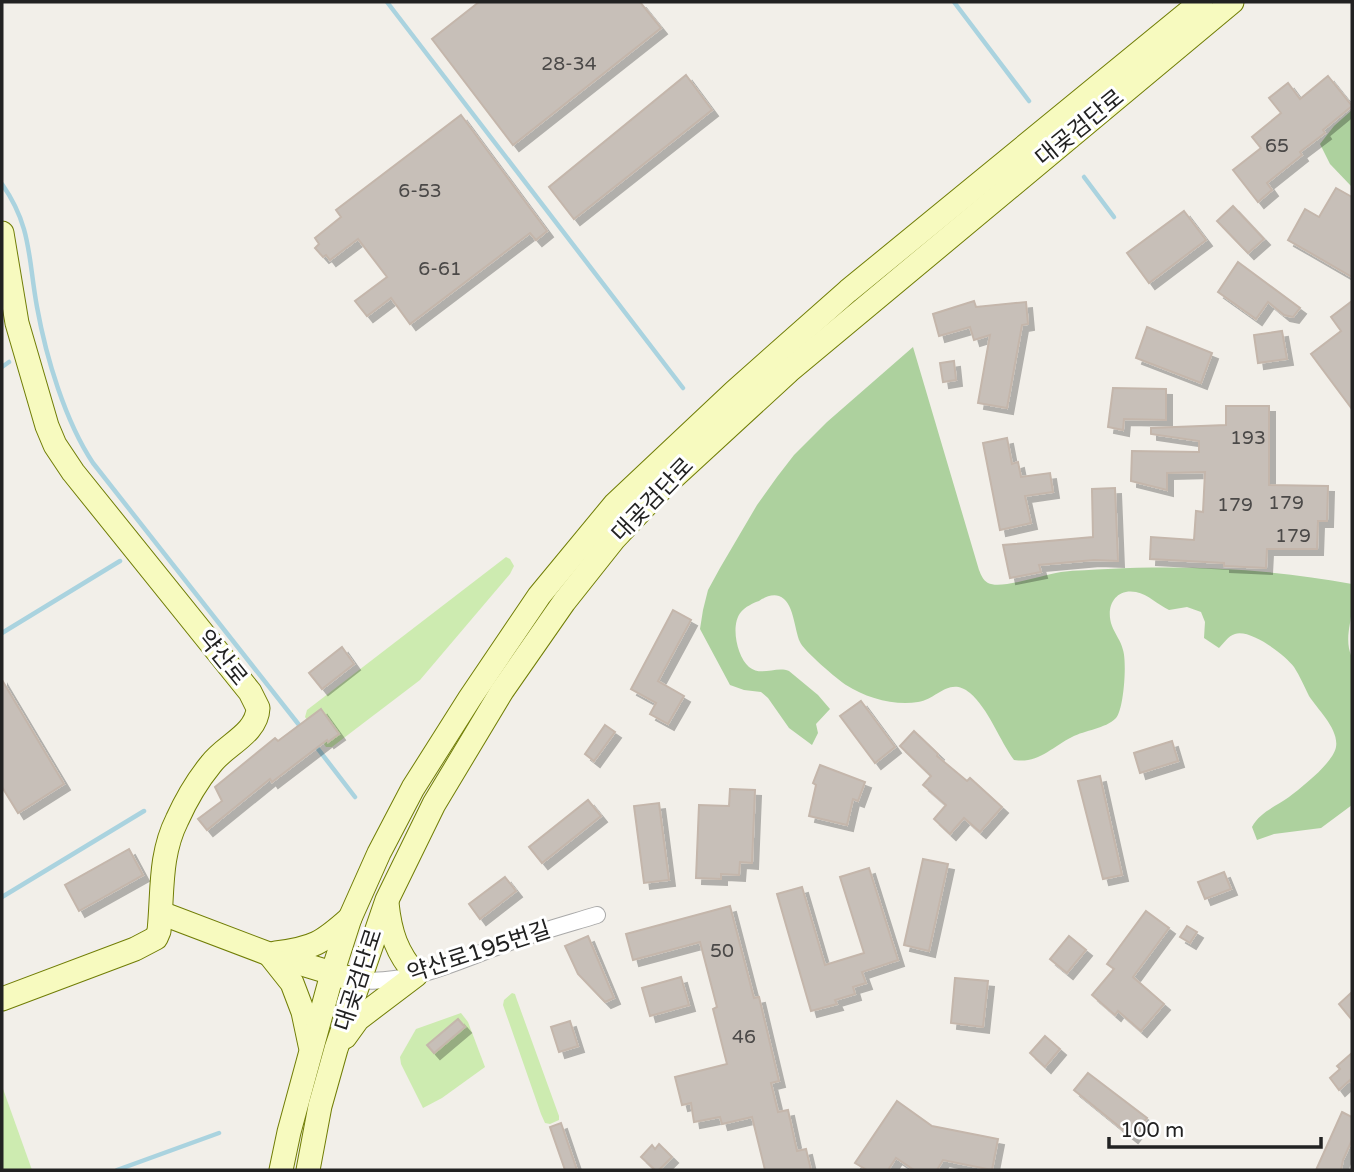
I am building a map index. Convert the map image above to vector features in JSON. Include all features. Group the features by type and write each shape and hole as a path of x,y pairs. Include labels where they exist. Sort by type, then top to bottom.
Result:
{"main road":[{"name":"대곶검단로","path":"281,1170 332,974 350,918 379,853 413,788 539,596 615,504 734,392 848,291 1201,2"},
{"name":"대곶검단로","path":"308,1170 320,1106 336,1049 387,900 434,804 502,691 564,601 614,539 715,437 846,321 1232,2"},
{"name":"약산로","path":"2,233 17,323 55,445 73,472 250,692 258,708 254,724 212,762 175,823 162,875 161,914 156,938 2,999"},
{"path":"336,1049 358,1019 416,975 395,945 387,900"},
{"name":"약산로195번길","path":"161,914 269,954 358,980"},
{"path":"311,1050 303,1012 292,983 269,954 311,947 327,938 350,918"}],"street":[{"name":"약산로195번길","path":"358,980 375,982 450,966 525,937 597,915"}],"green space":[{"path":"1352,110 1352,187 1330,164 1320,144 1334,126"},
{"path":"913,347 979,570 988,583 1003,585 1073,571 1169,568 1231,569 1352,584 1348,639 1352,658 1352,805 1321,828 1274,834 1257,840 1252,827 1259,817 1289,797 1329,760 1336,747 1334,733 1309,696 1294,667 1276,650 1242,633 1230,636 1219,648 1204,638 1205,622 1201,612 1187,607 1169,610 1136,592 1117,596 1110,612 1125,664 1123,696 1116,718 1106,725 1072,737 1030,760 1014,760 982,707 963,688 950,688 918,702 900,703 872,697 846,685 803,646 791,609 779,596 766,597 743,610 736,625 736,641 741,656 749,667 758,671 789,671 818,695 830,709 816,724 818,733 812,745 789,728 761,692 730,685 700,629 708,590 757,505 794,455 827,422"},
{"path":"506,557 514,566 510,574 420,680 332,747 326,747 305,717 307,710"},
{"path":"512,993 515,994 559,1116 559,1120 550,1124 545,1123 541,1114 503,1005 504,1000"},
{"path":"461,1013 468,1022 485,1067 442,1098 423,1108 400,1057 416,1029"},
{"path":"2,1086 32,1170 2,1170"}],"building":[{"path":"479,2 640,2 661,28 513,145 432,39"},
{"path":"686,75 712,110 574,219 549,187"},
{"path":"1328,76 1352,106 1323,130 1325,133 1300,152 1302,155 1267,183 1272,190 1258,202 1233,170 1261,148 1252,137 1281,113 1269,98 1288,83 1300,99"},
{"path":"461,115 547,231 536,240 530,233 410,324 391,298 367,316 355,301 387,277 358,239 330,260 315,248 319,244 315,238 341,217 336,210"},
{"path":"1336,188 1352,197 1352,277 1288,240 1305,209 1319,217"},
{"path":"1233,206 1264,239 1248,253 1217,221"},
{"path":"1184,211 1206,240 1149,283 1127,253"},
{"path":"1238,262 1300,308 1293,317 1284,315 1268,302 1256,319 1218,292"},
{"path":"974,301 976,307 1026,302 1028,324 1022,325 1007,408 978,403 990,335 974,340 970,327 939,336 933,314"},
{"path":"1352,301 1352,409 1311,354 1341,331 1331,317"},
{"path":"1147,327 1212,353 1201,383 1136,358"},
{"path":"1282,331 1287,359 1258,363 1254,335"},
{"path":"954,361 956,380 943,382 940,363"},
{"path":"1113,388 1166,389 1166,420 1124,419 1123,430 1108,427"},
{"path":"1226,406 1269,406 1269,485 1328,486 1327,521 1318,521 1317,549 1267,549 1266,568 1150,559 1151,537 1194,540 1196,511 1203,512 1205,472 1167,473 1167,490 1131,481 1132,451 1199,452 1199,441 1151,434 1151,428 1226,425"},
{"path":"1007,438 1012,464 1018,462 1021,477 1050,473 1053,492 1025,496 1031,523 1000,530 983,443"},
{"path":"1115,488 1118,561 1094,560 1039,565 1041,572 1010,578 1003,545 1093,537 1092,489"},
{"path":"673,610 691,620 658,681 684,696 668,724 650,714 656,703 631,689"},
{"path":"342,647 354,664 322,689 309,673"},
{"path":"2,680 64,784 18,813 2,787"},
{"path":"861,701 895,747 875,763 840,716"},
{"path":"321,709 339,734 328,742 327,740 272,782 270,779 207,830 198,819 222,801 215,787 275,738 278,741"},
{"path":"605,725 615,732 594,761 585,754"},
{"path":"914,731 937,756 967,781 970,778 1002,807 980,832 964,818 950,834 934,819 946,805 923,785 931,776 900,746"},
{"path":"1172,741 1178,761 1140,773 1134,753"},
{"path":"820,765 865,782 858,801 853,799 847,825 809,816 816,785 813,783"},
{"path":"1100,776 1122,875 1103,879 1078,781"},
{"path":"730,789 755,790 752,863 740,862 739,875 721,874 721,879 696,878 699,805 729,806"},
{"path":"588,800 601,816 542,863 529,847"},
{"path":"659,803 669,880 644,883 634,806"},
{"path":"129,849 143,875 79,911 65,885"},
{"path":"923,859 948,864 929,951 904,945"},
{"path":"869,868 898,960 862,972 866,983 853,987 855,994 835,1000 837,1004 811,1011 777,894 802,887 825,965 864,953 840,877"},
{"path":"1224,872 1231,889 1205,899 1198,882"},
{"path":"505,877 516,891 480,919 469,904"},
{"path":"730,906 754,998 759,997 779,1081 771,1083 778,1112 788,1110 797,1151 806,1149 811,1170 765,1170 752,1117 722,1124 720,1117 694,1122 691,1103 682,1105 675,1077 727,1064 713,1009 717,1007 700,942 633,960 626,934"},
{"path":"1146,911 1169,928 1133,977 1164,1004 1141,1031 1118,1011 1115,1015 1092,995 1114,969 1107,964"},
{"path":"1187,926 1197,932 1190,943 1180,937"},
{"path":"588,936 614,998 605,1002 578,974 565,946"},
{"path":"1069,936 1086,950 1067,973 1050,959"},
{"path":"681,977 689,1005 650,1016 642,988"},
{"path":"955,978 988,981 983,1027 951,1023"},
{"path":"1352,992 1352,1020 1339,1004"},
{"path":"458,1019 465,1027 434,1053 427,1045"},
{"path":"570,1021 578,1046 559,1052 551,1027"},
{"path":"1045,1036 1060,1049 1045,1067 1030,1053"},
{"path":"1352,1053 1352,1083 1350,1080 1339,1090 1330,1078 1340,1069 1337,1066"},
{"path":"1088,1073 1147,1118 1132,1137 1074,1090"},
{"path":"897,1101 932,1126 998,1139 992,1170 943,1160 937,1170 914,1170 896,1158 888,1170 867,1170 855,1163"},
{"path":"1342,1112 1352,1117 1352,1140 1341,1170 1316,1170"},
{"path":"561,1123 577,1170 565,1170 550,1127"},
{"path":"659,1144 672,1157 659,1170 655,1170 641,1157 652,1145 655,1149"}],"waterway":[{"path":"387,2 683,388"},
{"path":"954,2 1029,101"},
{"path":"1084,177 1114,217"},
{"path":"2,184 24,229 46,347 65,408 83,446 93,463 303,730"},
{"path":"2,367 9,362"},
{"path":"2,633 120,561"},
{"path":"315,745 355,797"},
{"path":"2,897 144,811"},
{"path":"117,1170 219,1133"}]}
